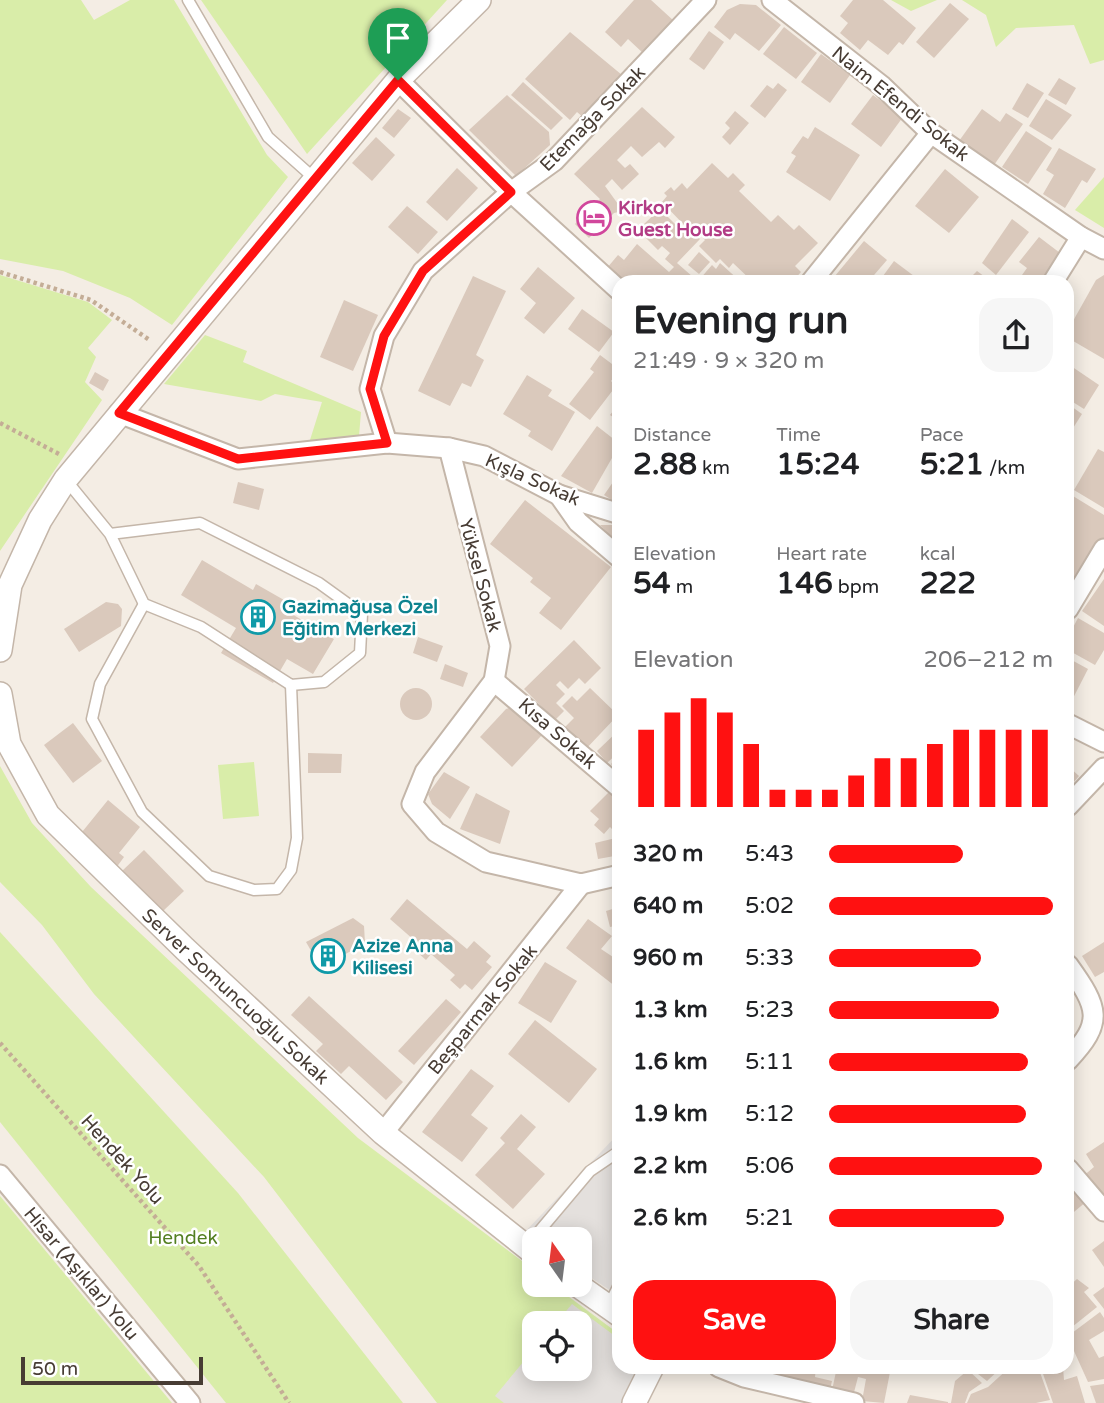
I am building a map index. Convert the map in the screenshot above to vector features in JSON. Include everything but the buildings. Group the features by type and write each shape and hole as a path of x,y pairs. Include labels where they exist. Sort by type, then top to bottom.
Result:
{"street":[{"path":"0,650 10,584 40,520 72,472 398,80 479,0"},
{"name":"Etemağa Sokak","path":"387,443 370,389 384,336 423,271 511,192 554,161 706,0"},
{"name":"Naim Efendi Sokak","path":"772,0 882,86 932,133 1081,237 1104,248"},
{"path":"398,80 511,192 612,284"},
{"path":"817,275 932,133"},
{"path":"1057,275 1081,237"},
{"name":"Kışla Sokak","path":"119,413 238,459 387,443 449,448 484,456 559,495 612,512"},
{"name":"Yüksel Sokak","path":"449,448 500,646 495,681 425,772 412,804 436,832 486,862 581,884"},
{"path":"559,495 578,522 612,551"},
{"path":"1074,599 1104,549"},
{"name":"Kısa Sokak","path":"495,681 612,781"},
{"name":"Server Somuncuoğlu Sokak","path":"0,694 9,744 48,816 185,949 383,1133 522,1244"},
{"path":"1074,727 1104,742"},
{"path":"1074,800 1104,768"},
{"path":"581,884 612,877"},
{"name":"Beşparmak Sokak","path":"383,1133 581,884"},
{"path":"1074,973 1094,1001 1099,1022 1092,1040 1074,1055"},
{"name":"Hisar (Aşıklar) Yolu","path":"0,1175 190,1403"},
{"path":"1074,1176 1104,1211"},
{"path":"592,1295 612,1310"},
{"path":"634,1403 648,1374"},
{"path":"736,1374 854,1403"}],"lane":[{"path":"187,0 268,137 315,179"},
{"path":"72,472 110,534 144,604 201,627 291,685 324,682 360,653 362,614 319,583 200,523 110,534"},
{"path":"144,604 100,684 92,719 142,812 209,876 254,890 278,889 290,870 297,838 291,751 291,685"},
{"path":"547,1227 590,1171 612,1156"}],"path":[{"path":"0,272 91,300 169,354"},
{"path":"0,423 72,472"},
{"name":"Hendek Yolu","path":"0,1043 199,1266 289,1403"}],"green space":[{"path":"0,0 81,0 94,20 130,0 174,0 267,155 288,177 172,325 130,298 63,271 0,259"},
{"path":"201,0 447,0 307,154"},
{"path":"891,0 937,0 911,11"},
{"path":"962,0 1104,0 1104,60 1090,64 1074,25 1016,28 996,47 986,15"},
{"path":"1104,177 1104,228 1075,210"},
{"path":"0,275 88,302 112,320 88,348 96,357 85,382 102,400 0,551"},
{"path":"205,335 247,351 243,362 361,412 359,436 310,440 322,402 275,394 261,401 164,384"},
{"path":"254,762 259,816 223,819 218,765"},
{"path":"0,766 32,823 91,887 358,1138 522,1261 522,1297 569,1297 588,1311 522,1311 522,1381 592,1381 592,1314 612,1329 612,1374 620,1374 621,1403 437,1403 264,1177 94,994 42,925 0,882"},
{"name":"Hendek","path":"0,932 238,1193 403,1403 226,1403 0,1122"},
{"path":"0,1196 172,1403 0,1403"}],"shaded area":[{"path":"612,1140 612,1291 592,1278 592,1227 530,1227"},
{"path":"572,1304 581,1311 566,1311"},
{"path":"592,1319 612,1334 612,1374 636,1374 626,1403 504,1403 495,1396 522,1363 522,1381 592,1381"}],"place":[{"name":"Kirkor Guest House","path":"594,218"},
{"name":"Gazimağusa Özel Eğitim Merkezi","path":"258,617"},
{"name":"Azize Anna Kilisesi","path":"328,956"}],"route":[{"path":"398,80 511,192 423,271 384,336 370,389 387,443 238,459 119,413 315,179 398,80"}]}
